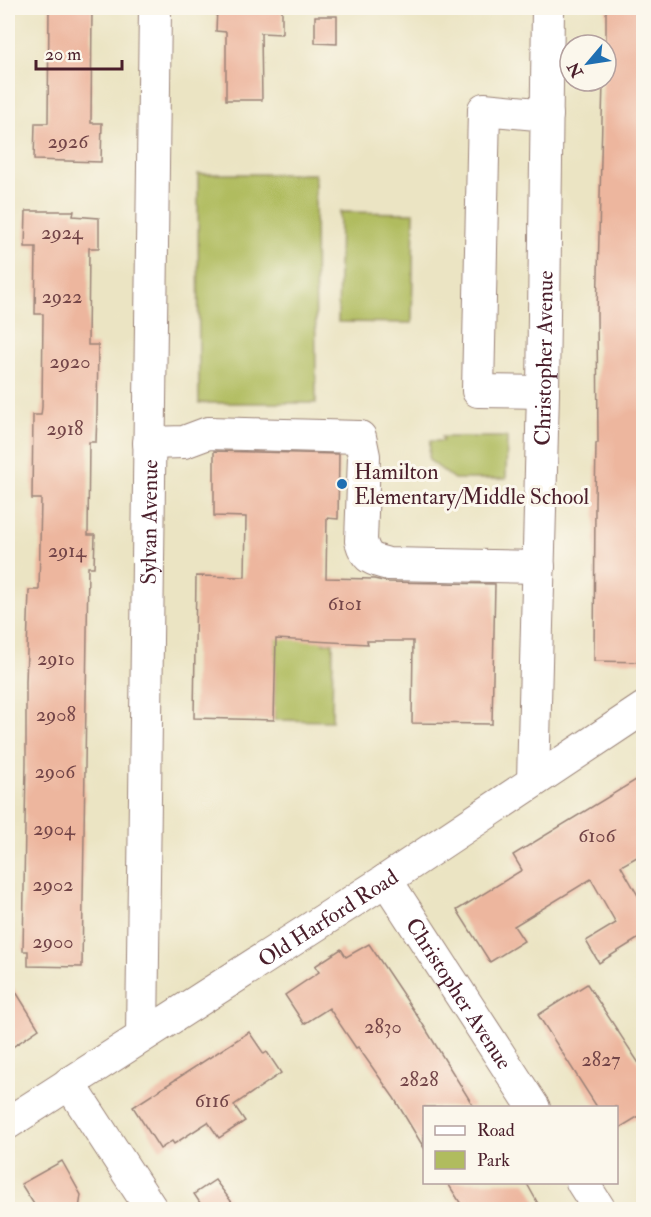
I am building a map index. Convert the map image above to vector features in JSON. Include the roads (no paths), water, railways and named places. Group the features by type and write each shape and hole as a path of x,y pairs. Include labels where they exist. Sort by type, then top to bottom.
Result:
{"street":[{"name":"Sylvan Avenue","path":"142,1035 155,8"},
{"name":"Christopher Avenue","path":"533,781 543,392 548,8"},
{"path":"543,392 478,391 484,109 547,115"},
{"path":"150,443 183,442 208,433 360,437 364,456 361,541 364,553 370,559 388,564 539,567"},
{"name":"Old Harford Road","path":"8,1123 386,880 644,708"},
{"name":"Christopher Avenue","path":"386,880 533,1106"},
{"path":"69,1083 152,1209"},
{"path":"583,1184 600,1209"}],"place":[{"name":"Hamilton Elementary/Middle School","path":"342,484"}]}
